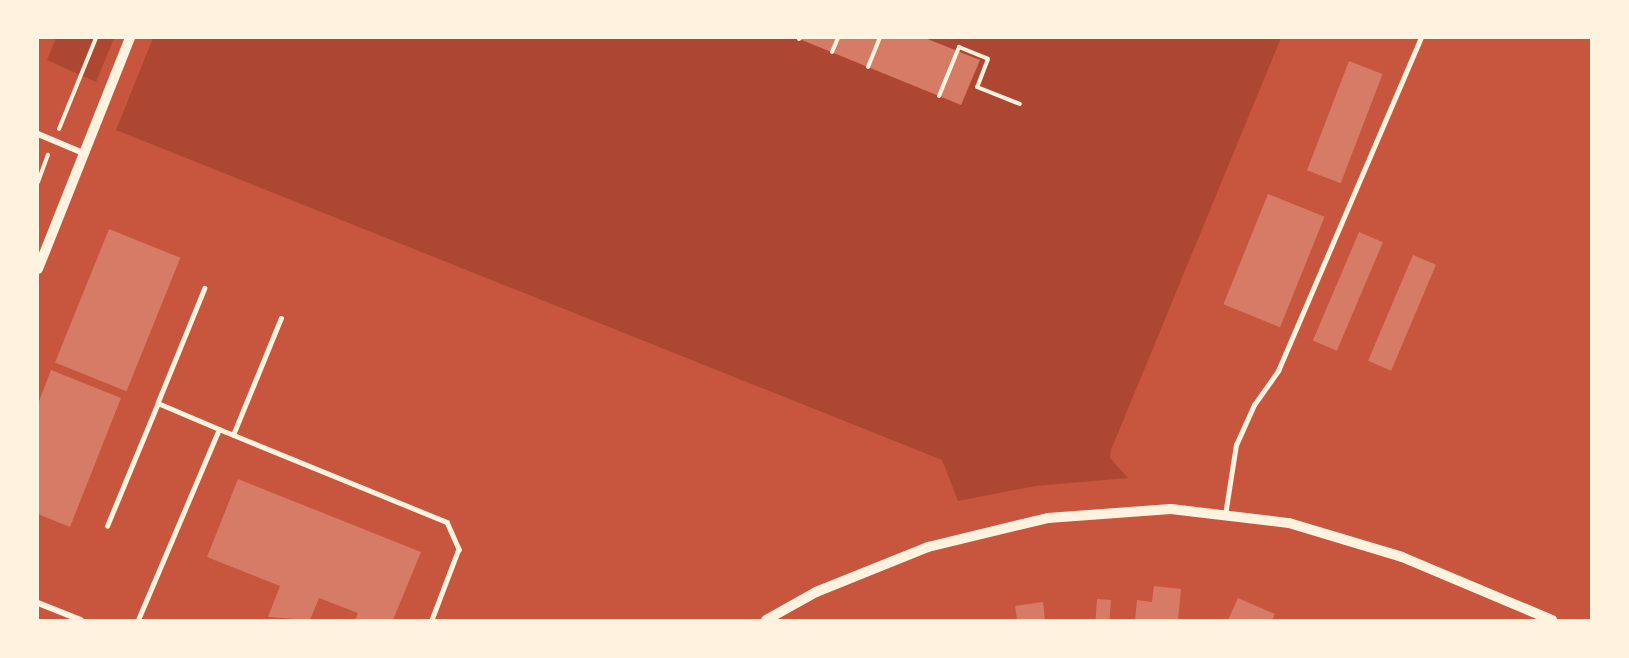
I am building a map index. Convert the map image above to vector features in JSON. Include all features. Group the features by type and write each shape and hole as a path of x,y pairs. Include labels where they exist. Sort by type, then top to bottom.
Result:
{"street":[{"path":"38,268 130,38"},
{"path":"38,134 83,153"},
{"path":"766,621 816,592 928,547 1048,518 1171,509 1289,523 1402,557 1552,621"},
{"path":"38,603 81,621"}],"lane":[{"path":"1225,515 1236,445 1254,405 1278,371 1421,38"},
{"path":"107,526 205,288"},
{"path":"233,435 281,318"},
{"path":"158,403 447,522 459,549 432,621"},
{"path":"138,621 219,429"}],"path":[{"path":"38,182 96,38"},
{"path":"832,52 838,38"},
{"path":"868,67 880,38"},
{"path":"939,96 959,47 988,59 977,87 1020,104"}],"shaded area":[{"path":"56,38 114,38 96,82 47,60"},
{"path":"153,38 1281,38 1111,450 1110,458 1128,478 1035,486 958,501 942,460 116,130"}],"building":[{"path":"797,38 925,38 980,60 961,105"},
{"path":"1349,61 1383,74 1341,183 1307,170"},
{"path":"1268,194 1325,217 1280,327 1223,304"},
{"path":"109,229 180,258 126,391 55,363"},
{"path":"1359,232 1383,242 1337,351 1313,341"},
{"path":"1413,255 1436,265 1391,371 1368,361"},
{"path":"51,370 121,398 70,527 38,514 38,404"},
{"path":"238,479 421,552 393,620 355,620 358,613 319,598 310,620 268,617 280,586 207,557"},
{"path":"1154,586 1181,589 1178,620 1135,620 1137,600 1152,602"},
{"path":"1238,598 1275,614 1272,620 1228,620"},
{"path":"1097,599 1111,600 1110,620 1096,620"},
{"path":"1043,602 1045,620 1017,620 1015,606"}]}
